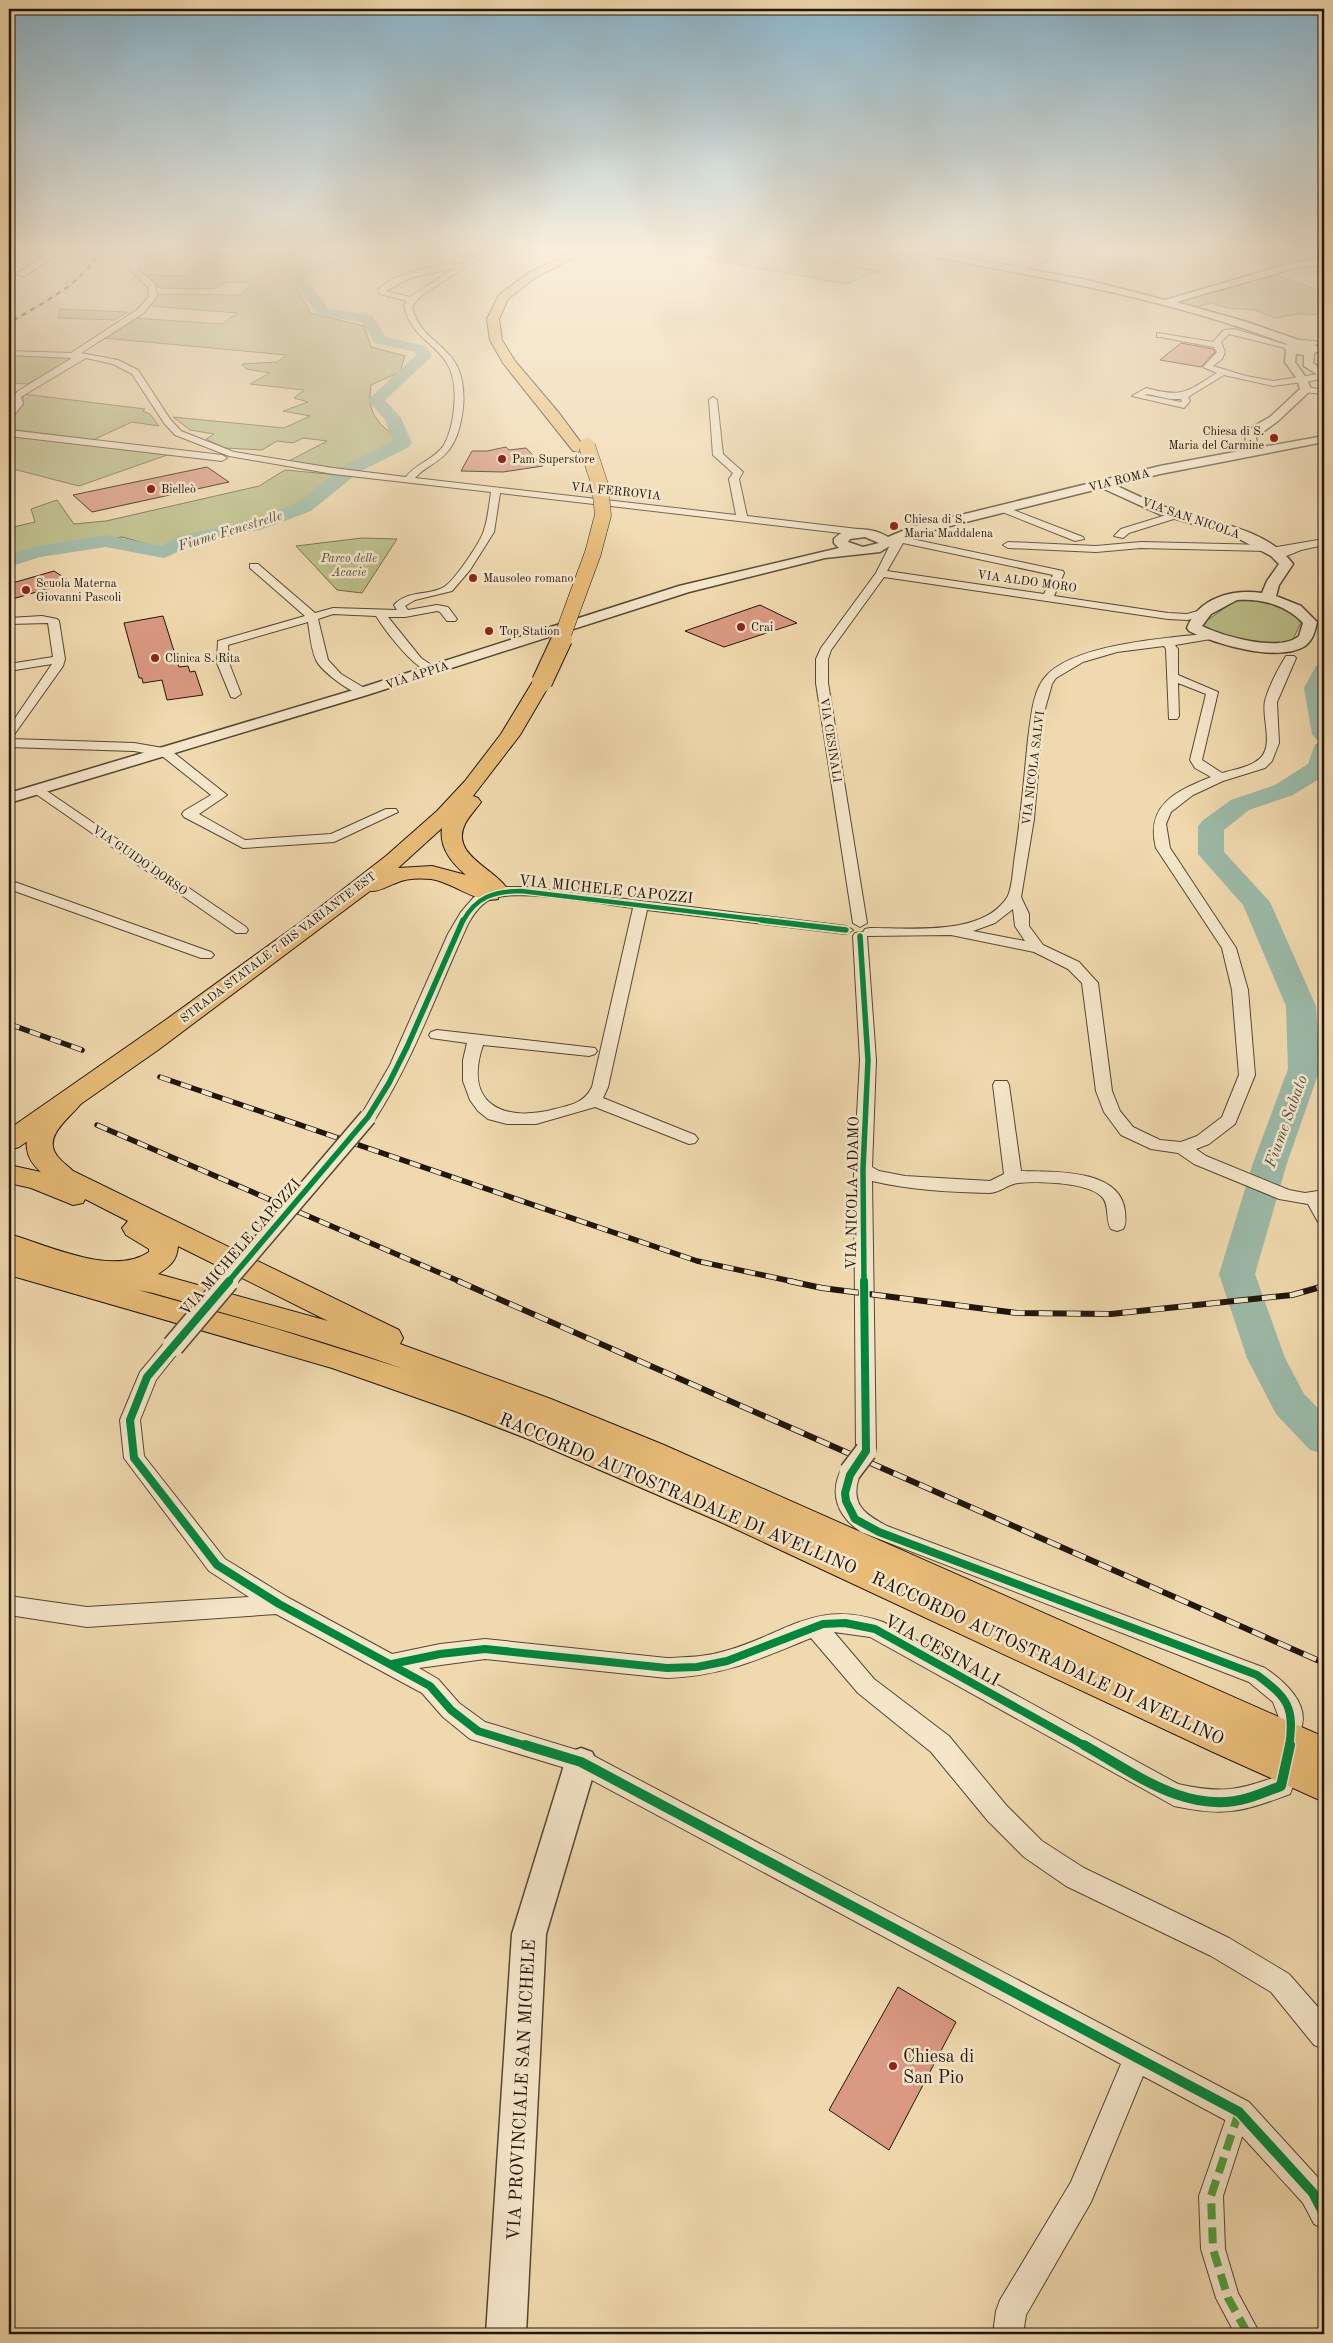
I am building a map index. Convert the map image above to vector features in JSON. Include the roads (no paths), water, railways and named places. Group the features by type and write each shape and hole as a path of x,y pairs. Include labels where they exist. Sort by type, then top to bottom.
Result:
{"highway":[{"name":"STRADA STATALE 7 BIS VARIANTE EST","path":"507,360 582,447"},
{"name":"STRADA STATALE 7 BIS VARIANTE EST","path":"9,1141 70,1101 292,940 444,815 486,769 529,707 535,682 588,527 589,483 582,447 570,420 517,360"},
{"name":"STRADA STATALE 7 BIS VARIANTE EST","path":"9,1124 63,1089 275,935 390,847 441,802 535,682"},
{"path":"486,769 479,792 453,826 450,839 488,898"},
{"path":"330,910 396,874 424,871 451,877 470,896 488,898"},
{"path":"70,1101 47,1124 39,1141 43,1158 63,1177 374,1331 402,1346 423,1364"},
{"path":"9,1174 39,1180 95,1207 164,1245 163,1256 152,1265 127,1270 102,1270"},
{"name":"RACCORDO AUTOSTRADALE DI AVELLINO","path":"9,1244 251,1309 423,1364 557,1414 662,1458 1324,1755"},
{"name":"RACCORDO AUTOSTRADALE DI AVELLINO","path":"9,1266 236,1327 345,1360 539,1430 804,1546 1324,1784"}],"street":[{"path":"9,415 19,404 18,397 21,393 70,360"},
{"path":"104,360 115,362 135,372 163,416 178,433 232,454 260,460"},
{"path":"411,480 434,464 451,440 455,428 459,403 458,371 450,360"},
{"path":"1215,360 1206,367 1267,382 1282,383 1302,378 1324,377"},
{"path":"1289,360 1302,378 1306,390"},
{"path":"1310,360 1308,364 1324,377"},
{"path":"1184,397 1186,401 1184,405 1176,405 1136,396 1146,391 1172,399 1184,397 1224,372"},
{"path":"1250,452 1252,445 1250,436 1258,428 1274,419 1306,390 1324,392"},
{"path":"713,400 718,455 738,472 734,479 742,518"},
{"path":"9,433 230,459 260,460"},
{"name":"VIA ROMA","path":"841,541 847,535 870,534 900,538 1002,509 1102,484 1250,452 1324,440"},
{"name":"VIA FERROVIA","path":"260,460 363,475 870,534"},
{"path":"380,477 434,464"},
{"path":"431,483 434,464"},
{"path":"411,480 418,469"},
{"name":"VIA SAN NICOLA","path":"1102,484 1176,515 1237,532 1272,551"},
{"path":"405,614 400,605 411,598 448,589 466,568 489,532 496,490"},
{"path":"1002,509 1077,543 1096,549 1140,545 1272,551 1324,542"},
{"path":"1140,545 1132,538 1115,536 1176,515"},
{"path":"804,526 841,541 854,550"},
{"path":"870,534 900,538 1058,573 1048,598"},
{"path":"874,550 900,538"},
{"name":"VIA CESINALI","path":"859,930 822,683 822,659 841,626 881,573 900,538"},
{"path":"1008,545 1077,543 1095,538"},
{"name":"VIA APPIA","path":"825,554 841,541"},
{"name":"VIA APPIA","path":"9,798 362,692 684,589 825,554 854,550 874,550"},
{"path":"874,550 888,561"},
{"path":"1269,599 1268,592 1286,564 1272,551"},
{"path":"254,566 312,616 322,661 337,676 362,692"},
{"name":"VIA ALDO MORO","path":"881,573 1048,598 1172,620"},
{"path":"1194,628 1196,622 1205,612 1221,600 1277,579"},
{"path":"1172,620 1213,636 1277,647 1298,644 1307,637 1317,614 1269,599 1238,595"},
{"path":"235,694 223,663 222,642 333,611 405,614 437,608 444,609 451,619"},
{"path":"1172,620 1205,612"},
{"path":"380,613 393,633 405,643 417,660 432,670"},
{"path":"9,621 53,620 59,659 54,672 9,736"},
{"path":"1173,716 1172,649 1168,643 1176,633 1194,628"},
{"name":"VIA NICOLA SALVI","path":"1015,896 1027,819 1037,716 1046,684 1061,668 1079,660 1116,650 1213,636"},
{"path":"1182,1148 1204,1140 1229,1120 1247,1075 1240,990 1229,948 1173,867 1163,848 1159,833 1160,821 1173,803 1191,790 1260,765 1269,758 1274,740 1271,702 1290,658 1300,653 1303,640"},
{"path":"1277,647 1290,658"},
{"path":"9,667 59,659"},
{"path":"1173,678 1212,692 1196,760 1200,765 1221,778"},
{"path":"9,743 134,747 162,752 220,795 189,814 243,844 334,838 390,812"},
{"name":"VIA GUIDO DORSO","path":"38,790 241,930"},
{"path":"9,884 206,955"},
{"name":"VIA MICHELE CAPOZZI","path":"948,931 859,930 527,891 488,898 462,923 391,1079 368,1117 147,1377 130,1420 134,1458 217,1565 279,1604 430,1686 451,1710 478,1731 581,1762 1239,2112 1314,2193 1324,2214"},
{"path":"948,931 969,927 991,919 1001,912 1015,896 1020,909 1022,926 1038,948"},
{"path":"476,1039 471,1064 473,1093 482,1108 494,1115 510,1120 532,1120 576,1109 592,1100 600,1087 641,905"},
{"path":"1001,912 1022,921"},
{"name":"VIA NICOLA ADAMO","path":"859,930 868,1060 862,1168 866,1451 850,1472 845,1488 846,1506 856,1520 880,1532 1257,1675 1280,1692 1290,1707 1292,1723"},
{"path":"948,931 1038,948 1069,961 1083,971 1090,983 1104,1091 1112,1112 1127,1131 1157,1145 1182,1148 1215,1167 1285,1196 1319,1197 1324,1218"},
{"path":"437,1035 589,1051"},
{"path":"1001,1085 1013,1177"},
{"path":"592,1100 689,1139"},
{"path":"862,1168 874,1176 904,1182 992,1187 1013,1177 1060,1178 1096,1184 1110,1194 1115,1204 1117,1225"},
{"path":"9,1606 86,1617 279,1604"},
{"name":"VIA CESINALI","path":"392,1664 440,1654 485,1650 667,1668 697,1667 727,1661 828,1622 846,1622 875,1629 1174,1795 1207,1802 1248,1799 1281,1786"},
{"path":"815,1626 866,1686 940,1744 997,1813 1033,1850 1075,1876 1220,1947 1280,1984 1324,2035"},
{"name":"VIA PROVINCIALE SAN MICHELE","path":"506,2334 529,1934 581,1762"},
{"path":"1008,2334 1010,2311 1081,2192 1137,2058"},
{"path":"1239,2112 1211,2196 1213,2249 1228,2298 1248,2334"}],"waterway":[{"name":"Fiume Fenestrelle","path":"9,561 37,552 106,541 164,552 187,540 256,525 304,507 353,468 403,443 393,418 376,400 419,360"},
{"name":"Fiume Sabato","path":"1324,671 1315,688 1324,734"},
{"name":"Fiume Sabato","path":"1324,749 1320,768 1284,790 1240,805 1211,827 1211,854 1256,902 1301,1006 1304,1069 1270,1163 1237,1274 1266,1358 1290,1404 1324,1439"}],"railway":[{"path":"9,1024 82,1050"},
{"path":"160,1077 697,1261 795,1282"},
{"path":"97,1125 461,1282"},
{"path":"458,1281 1324,1663"},
{"path":"789,1281 822,1288 1017,1313 1111,1314 1292,1295 1324,1286"}],"place":[{"name":"Chiesa di S. Maria del Carmine","path":"1274,438"},
{"name":"Pam Superstore","path":"502,459"},
{"name":"Bielleò","path":"151,489"},
{"name":"Chiesa di S. Maria Maddalena","path":"894,526"},
{"name":"Mausoleo romano","path":"473,578"},
{"name":"Scuola Materna Giovanni Pascoli","path":"26,590"},
{"name":"Crai","path":"741,627"},
{"name":"Top Station","path":"489,631"},
{"name":"Clinica S. Rita","path":"155,658"},
{"name":"Chiesa di San Pio","path":"893,2066"}],"park label":[{"name":"Parco delle Acacie","path":"349,565"}]}
